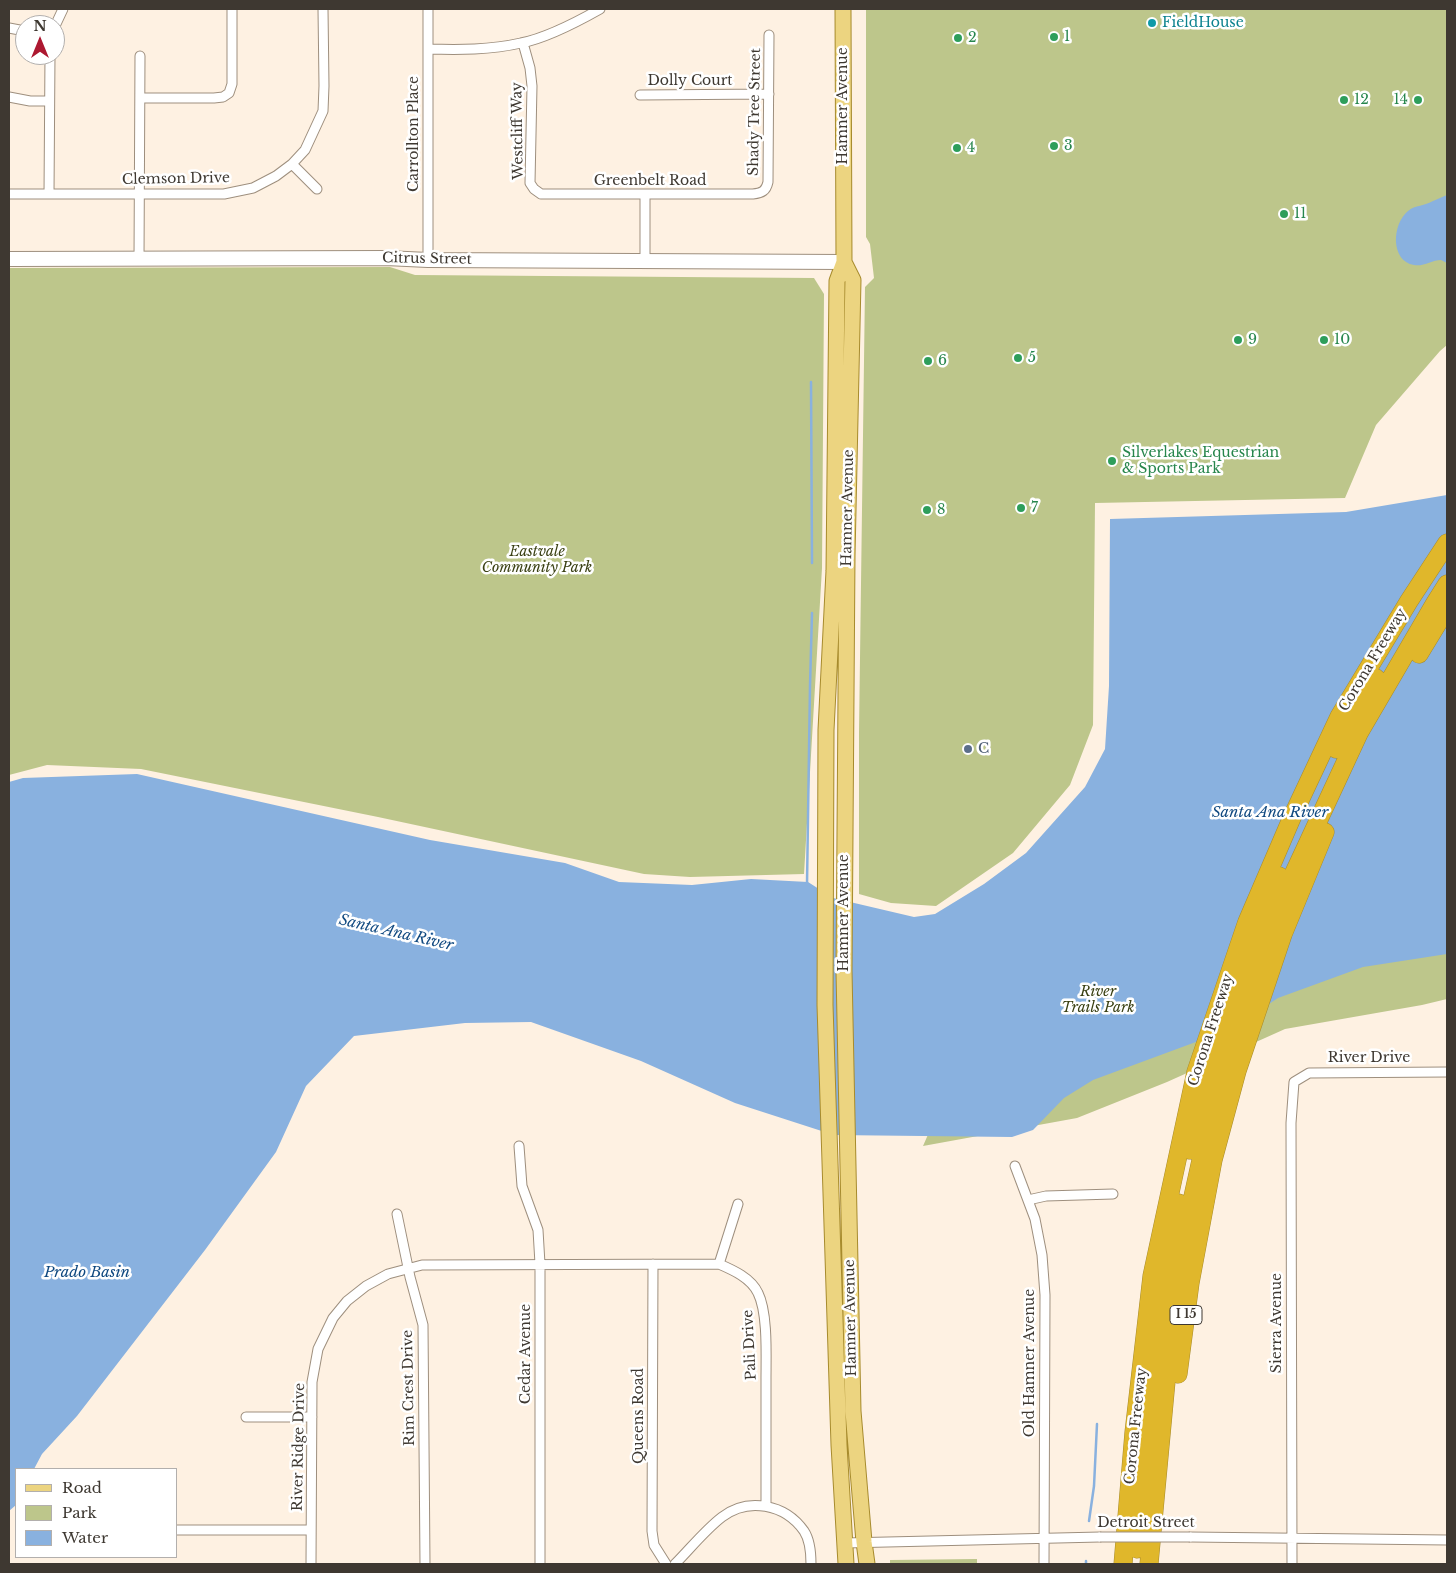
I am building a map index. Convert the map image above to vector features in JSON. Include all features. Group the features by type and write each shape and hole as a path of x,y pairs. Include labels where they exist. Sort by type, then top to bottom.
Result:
{"highway":[{"name":"Corona Freeway","path":"1126,1563 1134,1432 1152,1276 1217,1071 1247,922 1293,815 1339,717 1409,601 1447,543"},
{"path":"1217,1071 1230,1007 1279,875 1338,746 1417,607 1447,560"},
{"path":"1217,1071 1293,875 1359,733 1447,584"},
{"name":"Corona Freeway","path":"1157,1564 1170,1435 1190,1283 1213,1160 1217,1071 1283,934 1326,830 1371,734 1447,608"}],"main road":[{"name":"Hamner Avenue","path":"843,9 844,262 837,282 834,571 826,730 825,1005 839,1445 846,1564"},
{"name":"Hamner Avenue","path":"844,262 853,280 845,738 844,970 853,1411 867,1564"}],"street":[{"path":"140,98 214,98 223,97 229,93 232,79 232,9"},
{"name":"Clemson Drive","path":"9,194 224,194 253,188 276,176 292,164 305,150 322,111 324,86 323,9"},
{"name":"Carrollton Place","path":"428,9 428,260"},
{"path":"428,49 473,50 522,43 545,36 600,9"},
{"name":"Shady Tree Street","path":"766,189 769,174 769,35"},
{"name":"Westcliff Way","path":"522,43 530,68 532,86 530,183 534,190"},
{"path":"140,56 138,194 140,259"},
{"path":"49,194 50,65"},
{"name":"Dolly Court","path":"640,95 769,94"},
{"path":"9,97 30,101 49,101"},
{"path":"292,164 317,190"},
{"name":"Greenbelt Road","path":"534,190 541,194 554,195 645,195 753,194 761,193 766,189"},
{"path":"645,195 645,260"},
{"name":"Citrus Street","path":"9,259 386,258 428,260 844,262"},
{"name":"River Drive","path":"1294,1082 1309,1073 1447,1072"},
{"name":"Sierra Avenue","path":"1292,1564 1291,1123 1294,1082"},
{"name":"Cedar Avenue","path":"519,1146 522,1186 538,1230 540,1264 540,1564"},
{"name":"Old Hamner Avenue","path":"1015,1166 1034,1219 1042,1255 1045,1295 1044,1564"},
{"path":"1028,1200 1046,1196 1113,1194"},
{"path":"719,1264 738,1204"},
{"name":"Rim Crest Drive","path":"397,1214 423,1326 425,1564"},
{"name":"Pali Drive","path":"540,1264 719,1264 742,1275 758,1291 762,1303 766,1350 766,1505"},
{"name":"River Ridge Drive","path":"311,1564 312,1382 318,1349 333,1318 347,1302 366,1286 388,1274 409,1268 422,1265 540,1264"},
{"name":"Queens Road","path":"653,1264 652,1530 654,1545 666,1564"},
{"path":"246,1417 312,1417"},
{"path":"675,1564 722,1516 742,1506 766,1505 790,1515 804,1532 811,1550 811,1564"},
{"path":"178,1530 312,1530"},
{"name":"Detroit Street","path":"845,1542 1100,1537 1447,1540"}],"green space":[{"name":"Silverlakes Equestrian & Sports Park","path":"866,9 1447,9 1447,345 1376,425 1345,498 1095,503 1093,725 1070,785 1013,853 936,906 891,903 859,894 859,732 865,287 874,278 870,244 866,237"},
{"name":"Eastvale Community Park","path":"390,267 415,275 814,278 824,294 822,568 804,874 690,877 644,874 141,769 47,765 9,775 9,268"},
{"name":"River Trails Park","path":"1447,902 1447,999 1285,1029 1167,1082 1077,1118 923,1146 1022,920"},
{"path":"977,1559 977,1564 890,1564 890,1560"}],"water":[{"path":"1447,195 1447,263 1441,260 1417,265 1406,262 1397,250 1396,241 1399,224 1403,217 1411,209"},
{"name":"Santa Ana River","path":"1447,495 1447,954 1363,967 1278,998 1231,1029 1093,1080 1064,1098 1033,1130 1012,1137 834,1135 735,1103 641,1061 531,1022 465,1023 354,1036 306,1086 276,1152 205,1250 77,1416 42,1454 35,1468 15,1468 15,1506 9,1511 9,782 23,778 137,774 430,840 565,863 619,882 692,885 751,879 808,882 833,898 914,917 935,914 984,884 1026,853 1085,787 1105,749 1109,686 1110,519 1346,512"}],"waterway":[{"path":"811,382 812,563"},
{"path":"807,884 812,613"},
{"path":"1089,1521 1094,1486 1097,1424"}],"place":[{"name":"FieldHouse","path":"1152,23"},
{"name":"1","path":"1054,37"},
{"name":"2","path":"958,38"},
{"name":"12","path":"1344,100"},
{"name":"14","path":"1418,100"},
{"name":"3","path":"1054,146"},
{"name":"4","path":"957,148"},
{"name":"11","path":"1284,214"},
{"name":"9","path":"1238,340"},
{"name":"10","path":"1324,340"},
{"name":"5","path":"1018,358"},
{"name":"6","path":"928,361"},
{"name":"Silverlakes Equestrian & Sports Park","path":"1112,461"},
{"name":"7","path":"1021,508"},
{"name":"8","path":"927,510"},
{"name":"C","path":"968,749"}],"water label":[{"name":"Prado Basin","path":"87,1273"}]}
